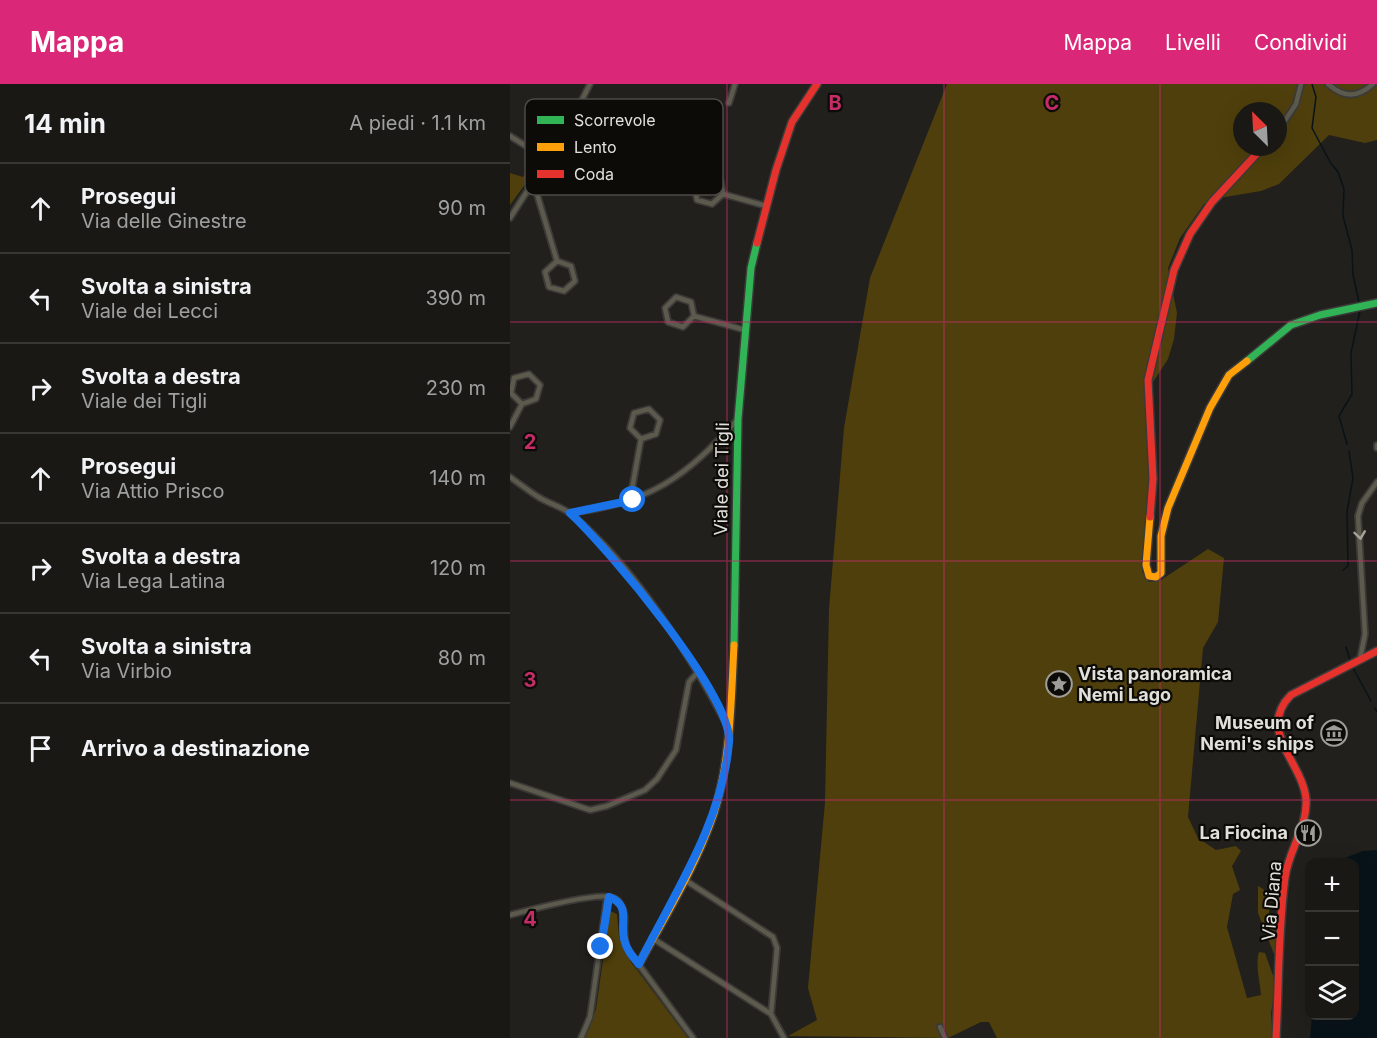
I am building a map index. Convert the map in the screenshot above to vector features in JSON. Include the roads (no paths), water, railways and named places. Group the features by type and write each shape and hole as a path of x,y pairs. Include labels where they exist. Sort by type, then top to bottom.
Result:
{"street":[{"path":"582,99 590,84"},
{"path":"729,103 735,84"},
{"name":"Viale dei Tigli","path":"639,964 685,880 714,812 729,741 734,643 738,419 751,268 766,206 792,122 817,84"},
{"path":"1287,118 1296,104 1301,84"},
{"path":"1328,84 1351,96 1363,92 1373,84"},
{"path":"510,136 525,145"},
{"path":"1254,156 1222,189 1196,224 1172,275 1148,380 1153,454 1153,493 1146,568 1149,576 1156,577 1161,573 1161,536 1168,508 1210,408 1231,374 1289,326 1315,316 1377,303"},
{"path":"723,194 766,206"},
{"path":"510,218 526,195"},
{"path":"537,195 557,261"},
{"path":"696,195 697,200 712,204 722,195"},
{"path":"557,261 571,266 575,281 564,291 549,287 545,272 557,261"},
{"path":"676,297 691,302 694,316 683,327 668,322 665,308 676,297"},
{"path":"694,316 745,330"},
{"path":"510,427 522,404 536,399 540,385 529,374 514,378 511,393 522,404"},
{"path":"649,409 660,420 656,434 641,439 630,428 634,413 649,409"},
{"path":"570,513 630,500 654,490 690,469 738,419"},
{"path":"630,500 641,439"},
{"path":"510,477 540,498 570,513 591,532 638,587 698,672 728,727"},
{"path":"1360,660 1365,634 1358,516 1364,500 1377,482"},
{"path":"1360,660 1377,651"},
{"name":"Via Diana","path":"1276,1038 1286,871 1307,810 1302,784 1280,733 1278,711 1283,701 1291,695 1360,660"},
{"path":"510,783 590,810 607,806 645,790 657,779 678,747 689,682 698,672"},
{"path":"685,880 768,932 774,939 777,948 771,1014"},
{"path":"581,1038 590,1017 607,897"},
{"path":"510,915 607,897 615,899 623,908 625,942 693,1038"},
{"path":"652,938 771,1014 784,1038"},
{"path":"940,1027 945,1038"}],"waterway":[{"path":"1312,84 1316,97 1312,128 1330,162 1338,172 1344,189 1343,216 1352,250 1353,275 1359,302"},
{"path":"1347,444 1339,416 1352,394 1351,353 1360,311"},
{"path":"1343,570 1348,566 1347,512 1353,478 1349,451"},
{"path":"1346,647 1350,660"},
{"path":"1353,668 1371,701"},
{"path":"1375,708 1377,712"}],"place":[{"name":"Vista panoramica Nemi Lago","path":"1059,684"},
{"name":"Museum of Nemi's ships","path":"1334,733"},
{"name":"La Fiocina","path":"1308,833"}]}
